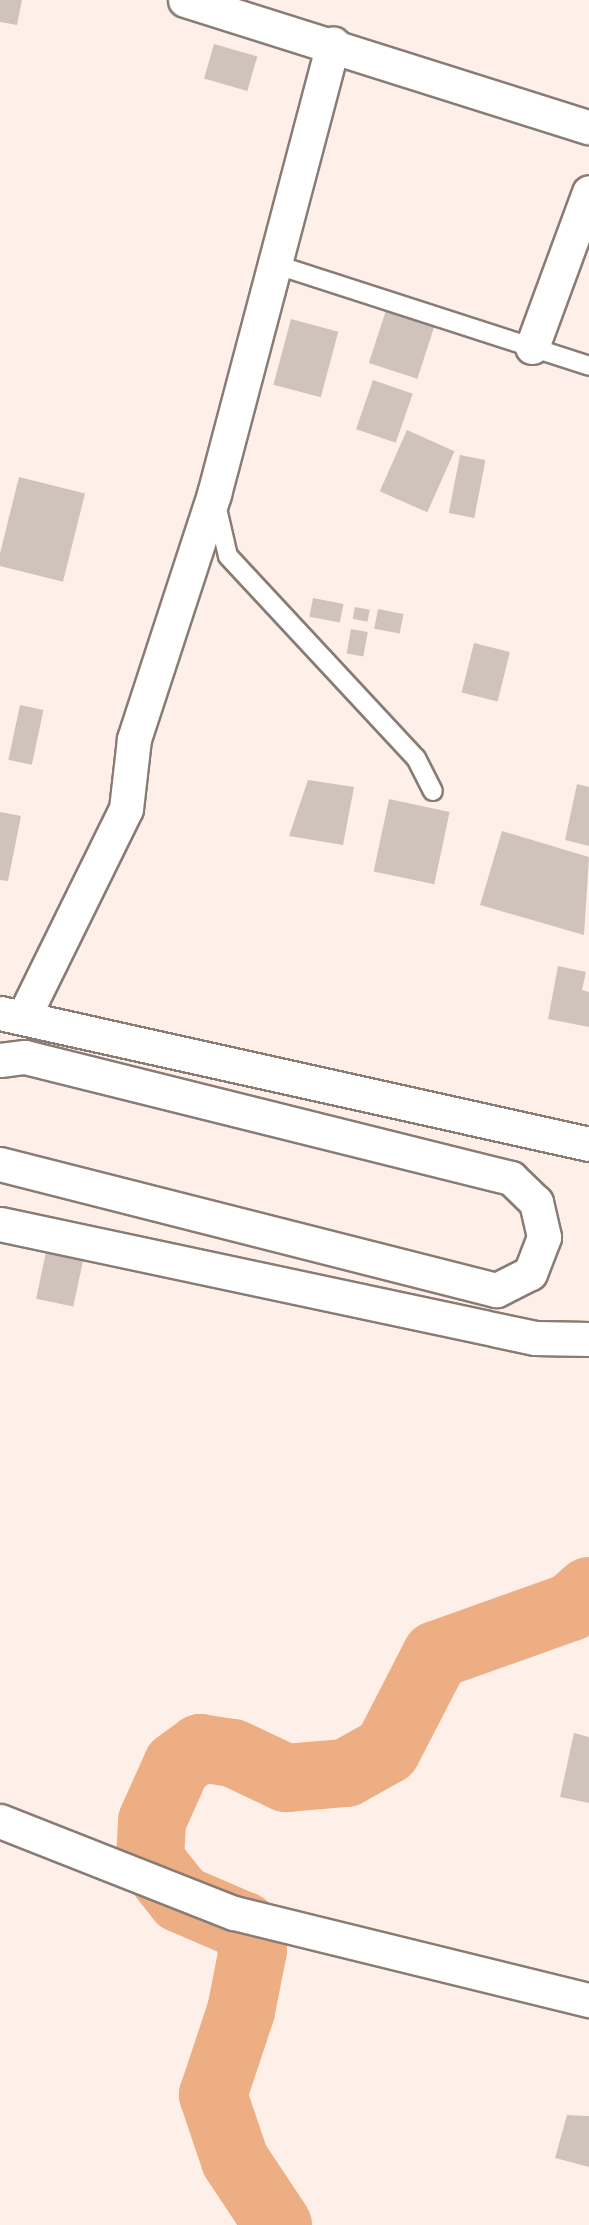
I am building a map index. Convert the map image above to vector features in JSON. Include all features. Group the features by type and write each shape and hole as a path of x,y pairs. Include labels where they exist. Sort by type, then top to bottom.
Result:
{"street":[{"path":"185,0 334,43 589,127"},
{"path":"334,43 214,494 134,739 126,809 12,1016 589,1144"},
{"path":"532,347 589,192"},
{"path":"0,1060 25,1057 511,1178 536,1202 544,1237 530,1273 496,1290 0,1164"},
{"path":"0,1224 536,1338 589,1339"},
{"path":"0,1821 155,1885 234,1913 589,2000"}],"lane":[{"path":"274,264 589,366"},
{"path":"214,494 228,556 416,758 433,791"}],"building":[{"path":"0,0 22,0 17,25 0,22"},
{"path":"214,44 257,56 247,91 204,79"},
{"path":"388,304 437,320 417,379 369,363"},
{"path":"291,319 338,332 321,397 273,385"},
{"path":"373,380 413,394 396,443 356,429"},
{"path":"407,430 455,451 427,512 380,491"},
{"path":"460,455 486,460 474,518 449,513"},
{"path":"19,477 85,493 63,582 0,566 0,553"},
{"path":"313,598 343,604 340,623 309,617"},
{"path":"355,607 370,610 367,622 353,619"},
{"path":"378,609 404,614 400,634 374,629"},
{"path":"351,629 368,632 363,657 347,654"},
{"path":"474,643 510,652 498,701 462,692"},
{"path":"20,705 43,710 32,765 8,760"},
{"path":"308,780 354,787 343,845 289,836"},
{"path":"577,784 589,787 589,846 565,840"},
{"path":"389,799 450,812 434,884 374,871"},
{"path":"0,812 21,816 8,881 0,880"},
{"path":"502,831 589,857 584,935 480,905"},
{"path":"558,966 586,972 582,990 589,992 589,1027 548,1019"},
{"path":"49,1238 86,1246 73,1307 36,1299"},
{"path":"574,1733 589,1737 589,1803 560,1797"},
{"path":"567,2115 589,2116 589,2167 555,2158"}],"waterway":[{"path":"278,2225 235,2160 213,2095 241,2011 253,1950 244,1926 181,1899 150,1860 152,1821 177,1765 200,1748 233,1753 286,1778 346,1773 387,1750 436,1655 571,1607 589,1591"}]}
